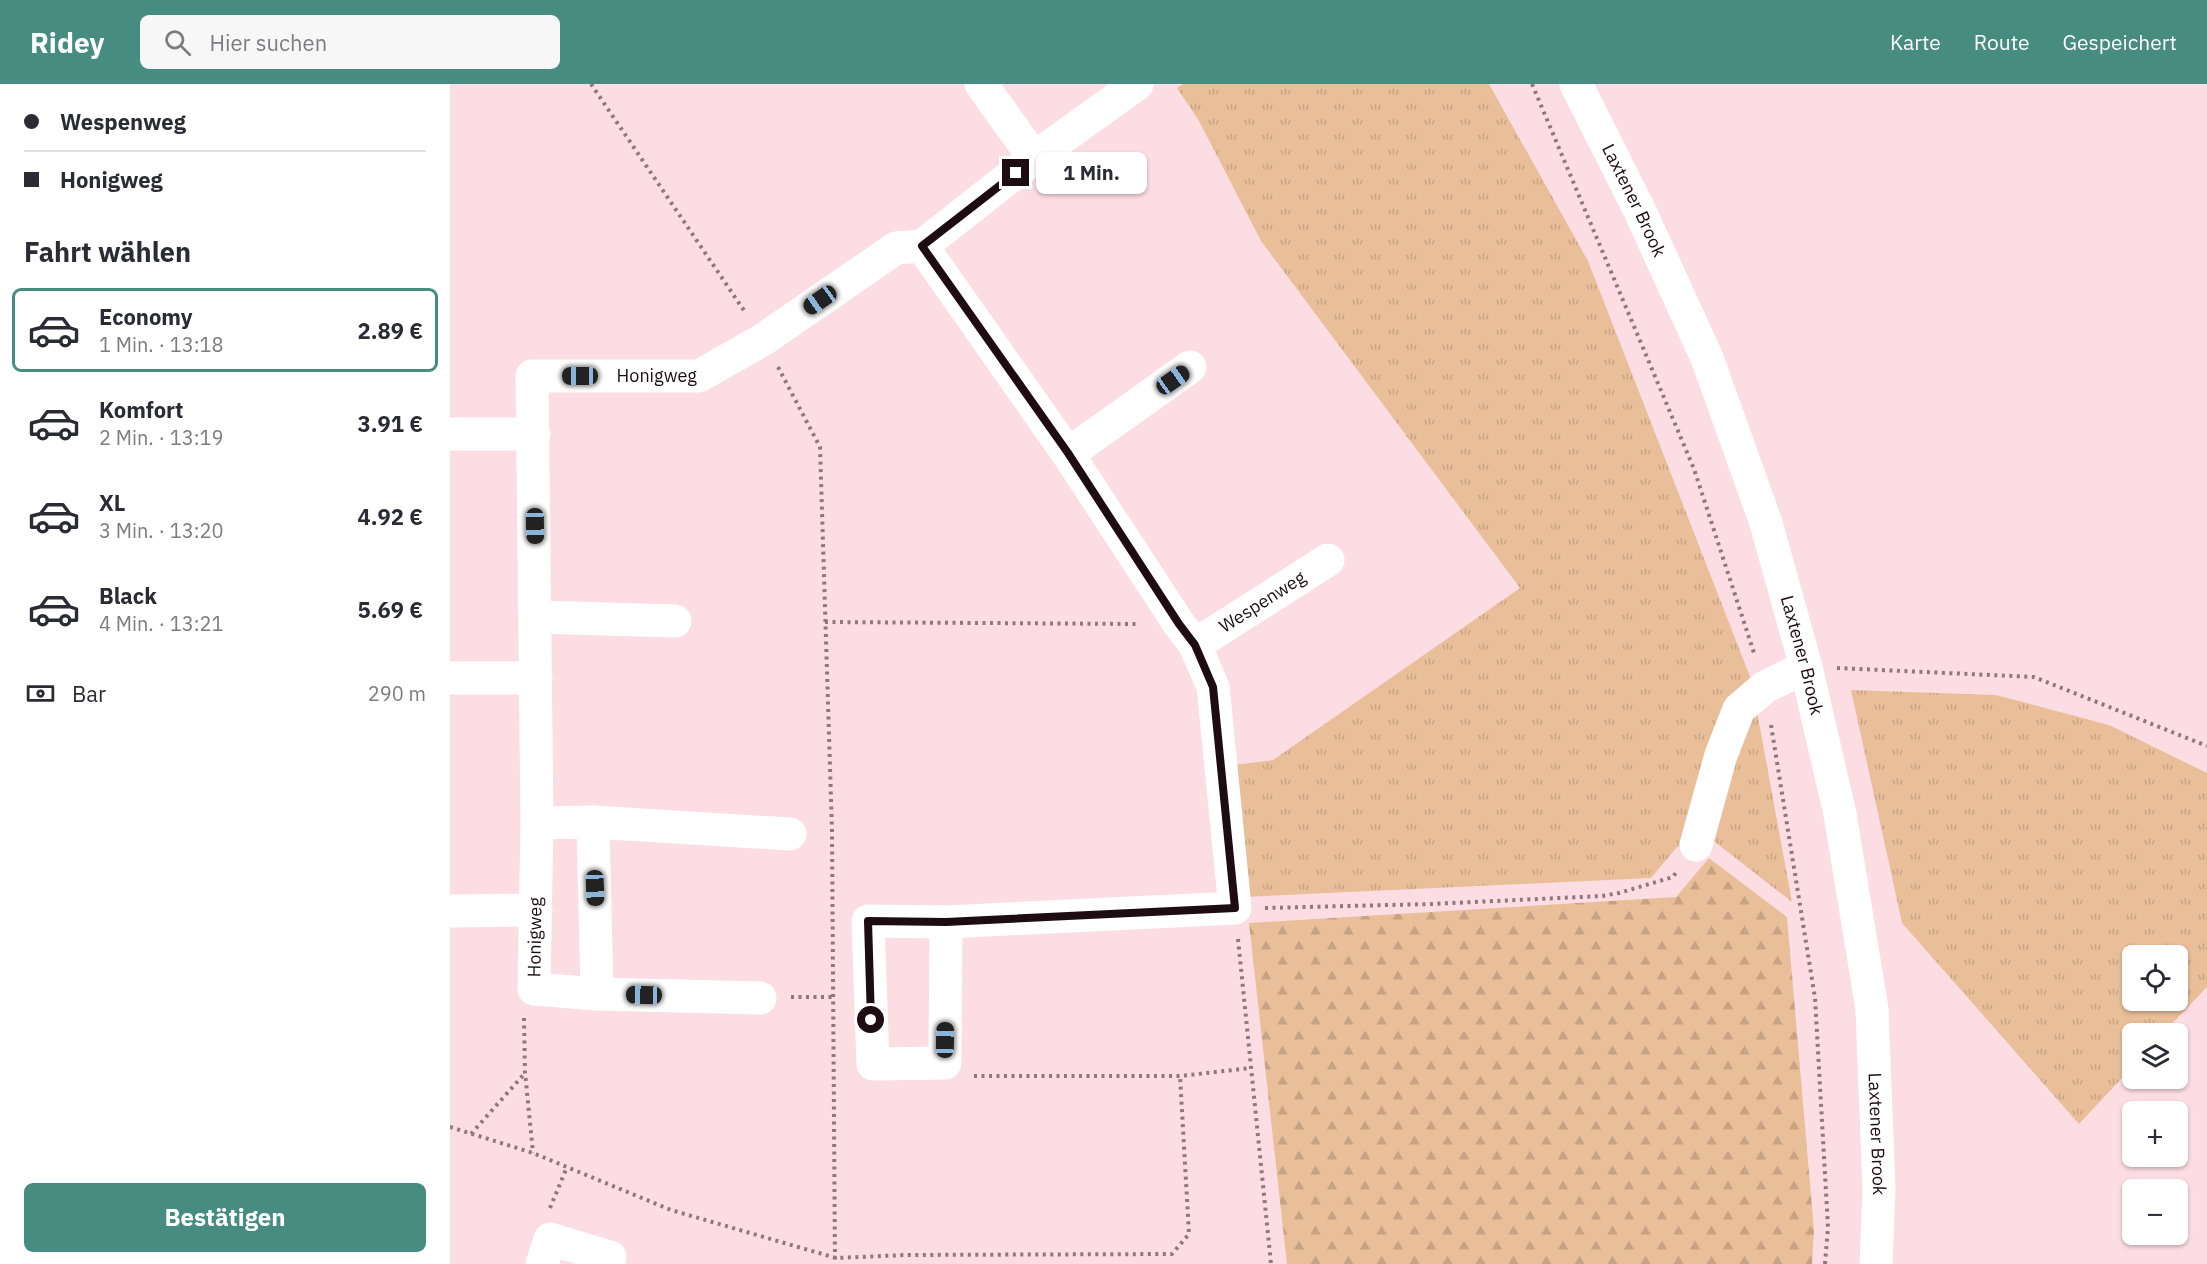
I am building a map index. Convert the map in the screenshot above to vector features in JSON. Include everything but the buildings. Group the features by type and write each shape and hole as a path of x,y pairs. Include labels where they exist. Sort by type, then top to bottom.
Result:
{"street":[{"path":"981,84 1034,158"},
{"name":"Honigweg","path":"760,998 597,994 534,989 537,823 532,376 699,376 764,339 896,248 922,246 1034,158 1137,84"},
{"name":"Laxtener Brook","path":"1576,84 1640,209 1707,358 1766,524 1806,667 1840,814 1872,1009 1879,1189 1876,1264"},
{"path":"922,246 1068,453 1187,634 1213,687 1235,908 946,922 868,921 873,1064 945,1063 946,922"},
{"path":"1068,453 1190,367"},
{"path":"450,434 534,434"},
{"name":"Wespenweg","path":"1187,634 1328,560"},
{"path":"536,617 675,621"},
{"path":"1696,845 1721,755 1738,709 1765,687 1806,667"},
{"path":"450,678 536,678"},
{"path":"537,823 593,822 790,834"},
{"path":"593,822 597,994"},
{"path":"450,911 536,910"},
{"path":"546,1252 616,1262"}],"path":[{"path":"591,84 764,339 820,447 832,831 836,1264"},
{"path":"1532,84 1694,469 1765,687 1815,998 1828,1227 1825,1264"},
{"path":"825,622 1187,634"},
{"path":"1806,667 2034,677 2207,746"},
{"path":"1271,1264 1235,908 1431,904 1602,896 1673,877 1696,845"},
{"path":"533,1153 525,1072 523,1021 534,989"},
{"path":"760,998 870,998"},
{"path":"945,1063 952,1076 1180,1076 1251,1068"},
{"path":"471,1134 525,1072"},
{"path":"450,1127 533,1153 671,1210 836,1258 905,1255 1172,1254 1189,1234 1180,1076"},
{"path":"546,1252 542,1227 567,1167"}],"green space":[{"path":"1183,84 1489,84 1588,261 1751,679 1792,902 1715,842 1677,847 1651,878 1244,897 1227,766 1273,760 1520,588 1261,241 1199,121 1177,88"},
{"path":"1851,690 1996,695 2109,725 2207,773 2207,987 2188,1007 2188,945 2122,945 2122,1011 2184,1011 2173,1023 2122,1023 2122,1078 2079,1124 1902,923"},
{"path":"1709,858 1787,917 1814,1230 1812,1264 1287,1264 1249,923 1676,897"}],"route":[{"path":"871,1020 868,921 946,922 1235,908 1213,687 1195,645 1068,453 922,246 1016,173"}]}
